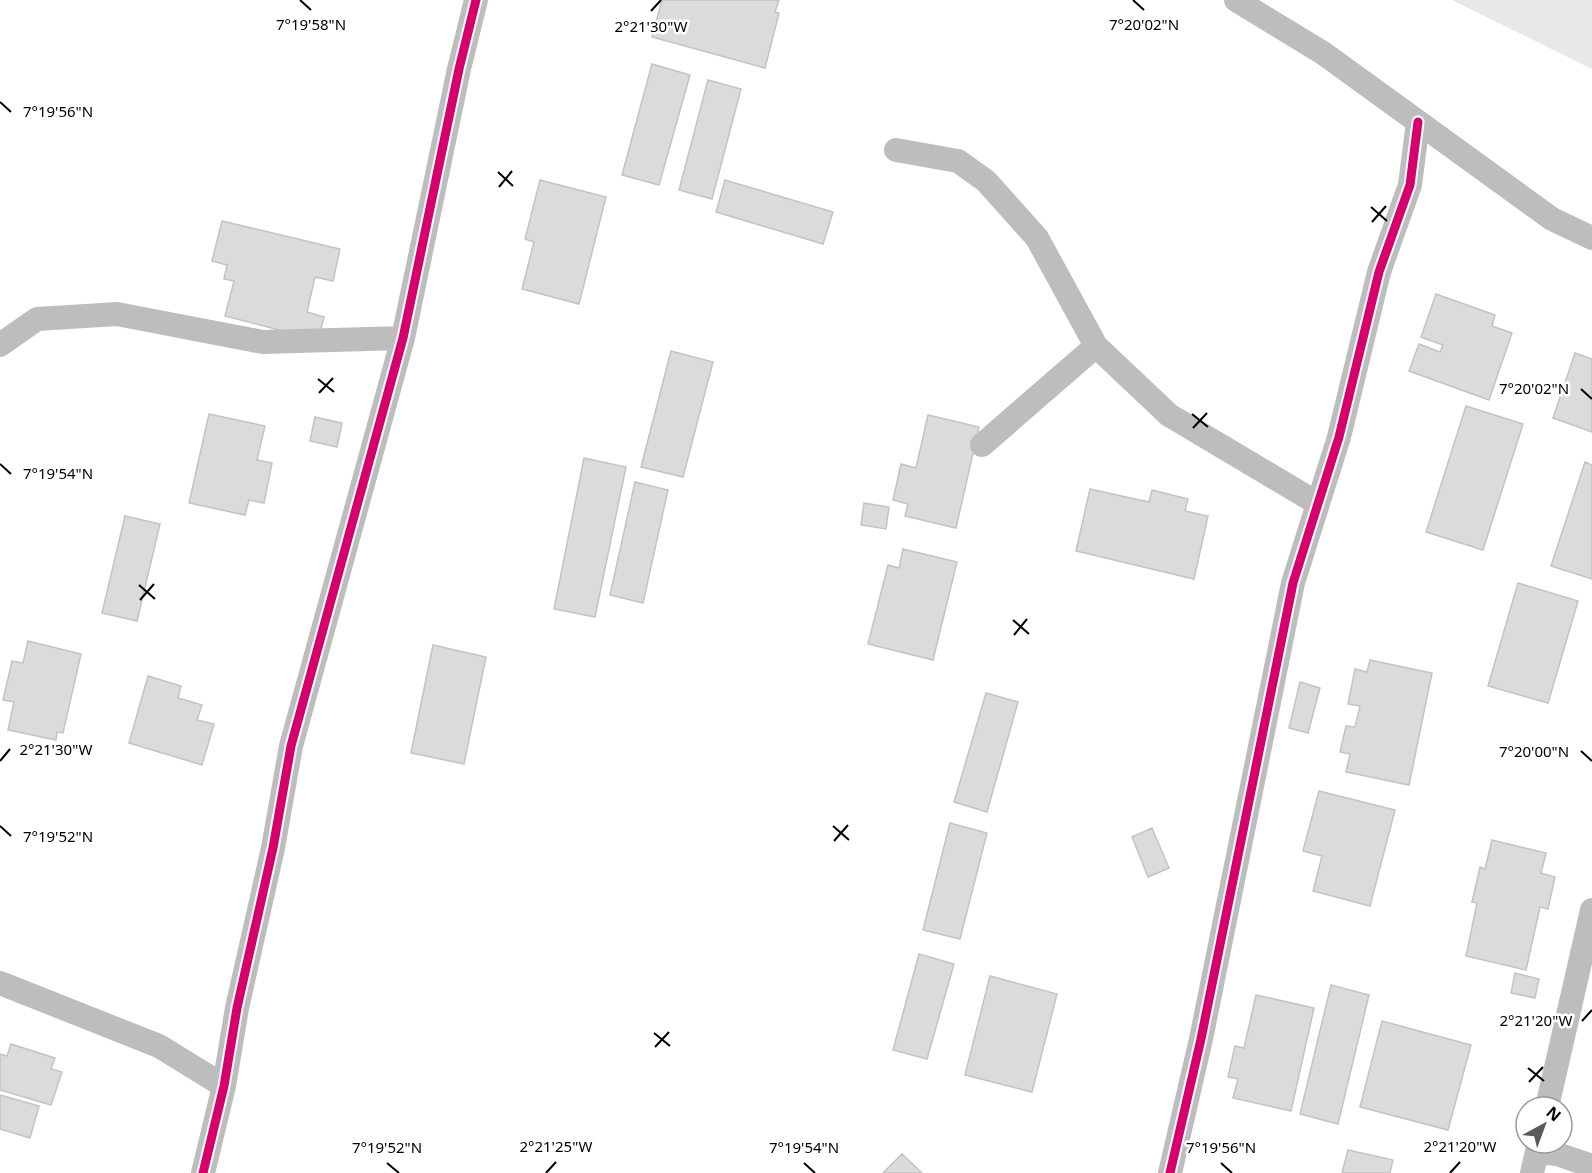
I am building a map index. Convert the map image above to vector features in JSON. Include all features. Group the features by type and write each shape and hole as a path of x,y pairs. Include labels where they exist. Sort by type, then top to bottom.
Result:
{"street":[{"path":"203,1173 224,1086 237,1008 273,848 291,746 404,338 459,69 476,0"},
{"path":"1236,0 1323,53 1552,219 1592,238"},
{"path":"1170,1173 1201,1039 1293,583 1339,437 1379,272 1410,185 1418,122"},
{"path":"896,150 958,161 986,181 1037,238 1096,346 1169,415 1317,503"},
{"path":"0,345 37,319 117,314 263,342 404,338"},
{"path":"982,445 1096,346"},
{"path":"1550,1095 1592,910"},
{"path":"0,982 159,1046 224,1086"},
{"path":"1536,1156 1557,1154 1592,1166"}],"shaded area":[{"path":"1452,0 1592,0 1592,69"}],"building":[{"path":"662,0 779,0 775,12 779,13 765,68 652,37"},
{"path":"652,64 690,75 659,185 622,175"},
{"path":"708,80 741,89 712,199 679,190"},
{"path":"540,180 606,197 579,304 522,289 534,242 525,239"},
{"path":"725,180 833,212 823,244 716,212"},
{"path":"222,221 340,249 333,281 315,277 307,312 324,317 318,340 225,316 234,281 224,279 227,265 212,261"},
{"path":"1436,294 1495,315 1492,326 1512,333 1489,400 1409,371 1419,344 1440,352 1443,345 1421,337"},
{"path":"671,351 713,362 683,477 641,467"},
{"path":"1575,353 1592,359 1592,432 1553,418"},
{"path":"1466,406 1523,424 1483,550 1426,532"},
{"path":"209,414 265,426 257,460 272,463 264,503 249,500 245,515 189,503"},
{"path":"928,415 979,427 956,528 905,516 908,504 893,500 901,464 916,468"},
{"path":"315,417 342,423 337,447 310,441"},
{"path":"584,458 626,467 595,617 554,609"},
{"path":"1585,462 1592,465 1592,579 1551,566"},
{"path":"635,482 668,490 643,603 610,595"},
{"path":"1090,489 1149,502 1152,490 1188,499 1185,511 1208,516 1194,579 1076,551"},
{"path":"864,503 889,507 886,529 861,525"},
{"path":"125,516 160,524 137,621 102,613"},
{"path":"903,549 957,562 933,660 868,644 888,565 899,568"},
{"path":"1518,583 1578,601 1548,703 1488,686"},
{"path":"28,641 81,654 63,733 57,732 56,740 8,730 14,702 3,700 12,661 23,663"},
{"path":"433,645 486,657 464,764 411,753"},
{"path":"1370,660 1432,673 1409,785 1346,772 1350,754 1340,752 1346,726 1355,727 1360,706 1348,704 1355,669 1367,672"},
{"path":"148,676 181,686 178,698 202,705 197,720 214,724 202,765 129,743"},
{"path":"1300,682 1320,688 1308,733 1289,728"},
{"path":"986,693 1018,702 987,812 954,802"},
{"path":"1319,791 1395,810 1370,906 1313,891 1322,856 1303,851"},
{"path":"950,823 987,833 960,939 923,930"},
{"path":"1152,828 1169,868 1148,877 1132,837"},
{"path":"1492,840 1546,853 1541,873 1555,877 1548,909 1540,907 1526,970 1466,956 1477,903 1472,902 1480,867 1485,869"},
{"path":"919,954 954,964 927,1059 893,1050"},
{"path":"1515,973 1539,979 1535,998 1511,993"},
{"path":"990,976 1057,994 1032,1092 965,1075"},
{"path":"1331,985 1369,995 1338,1124 1300,1114"},
{"path":"1256,995 1314,1008 1291,1111 1233,1098 1238,1079 1228,1077 1235,1046 1244,1048"},
{"path":"1382,1021 1471,1045 1448,1130 1360,1107"},
{"path":"11,1044 55,1058 51,1069 62,1072 51,1105 0,1090 0,1054 7,1056"},
{"path":"0,1095 39,1106 30,1138 0,1129"},
{"path":"1348,1150 1393,1160 1390,1173 1342,1173"},
{"path":"902,1154 922,1173 883,1173"}],"cycle path":[{"path":"203,1173 224,1086 237,1008 273,848 291,746 403,338 459,69 476,0"},
{"path":"1170,1173 1201,1039 1293,583 1339,437 1379,272 1410,185 1418,122"}]}
